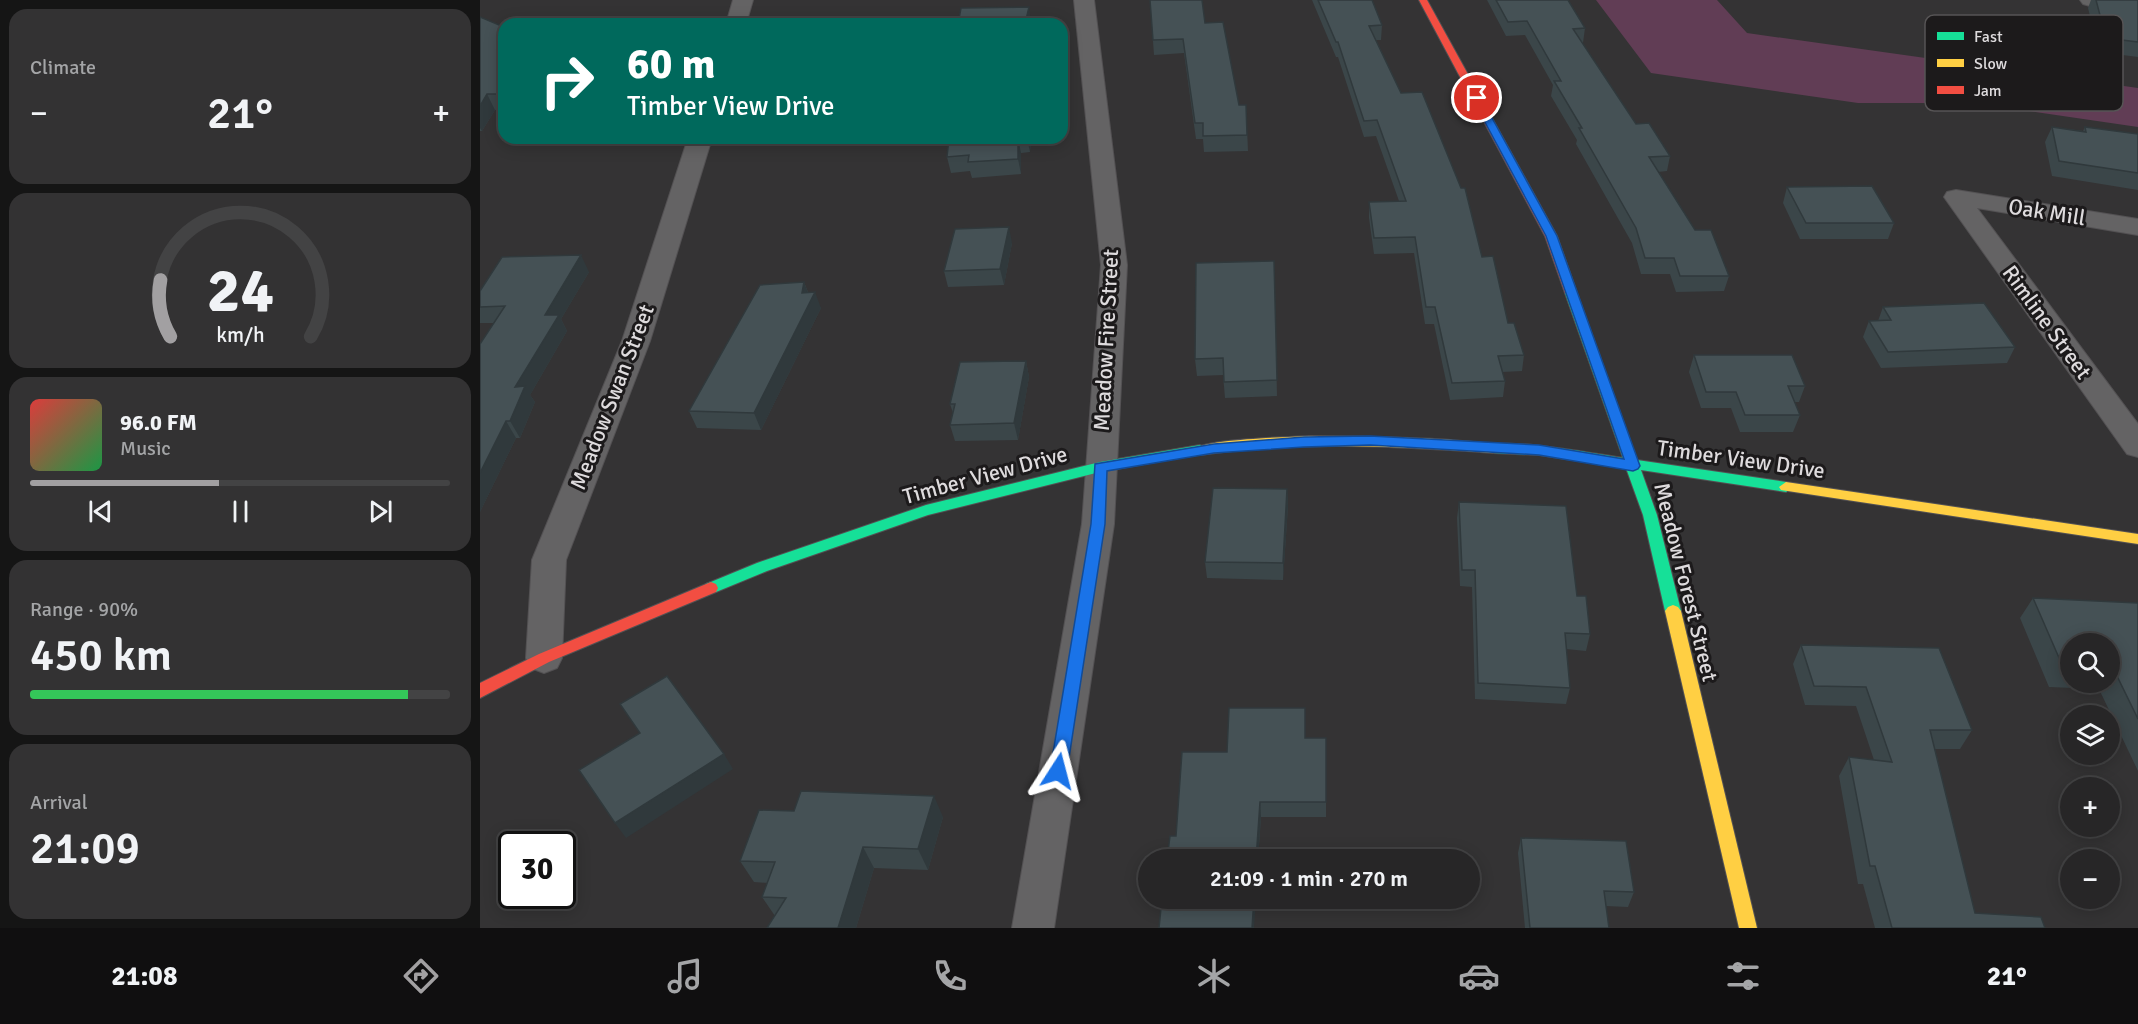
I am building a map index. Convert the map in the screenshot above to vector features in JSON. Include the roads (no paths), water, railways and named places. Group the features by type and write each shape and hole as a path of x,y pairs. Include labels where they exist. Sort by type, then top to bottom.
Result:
{"street":[{"path":"738,18 743,0"},
{"name":"Meadow Fire Street","path":"1033,928 1098,524 1114,265 1084,0"},
{"name":"Meadow Forest Street","path":"1423,0 1551,236 1633,466 1650,515 1748,928"},
{"path":"2090,0 2138,6"},
{"name":"Meadow Swan Street","path":"544,658 549,560 636,341 698,144"},
{"name":"Oak Mill","path":"1956,197 2138,227"},
{"name":"Rimline Street","path":"1956,197 2138,446"},
{"name":"Timber View Drive","path":"480,691 544,658 762,567 926,510 1100,467 1214,448 1304,442 1370,441 1539,450 1633,466 1896,502 2138,539"}]}
